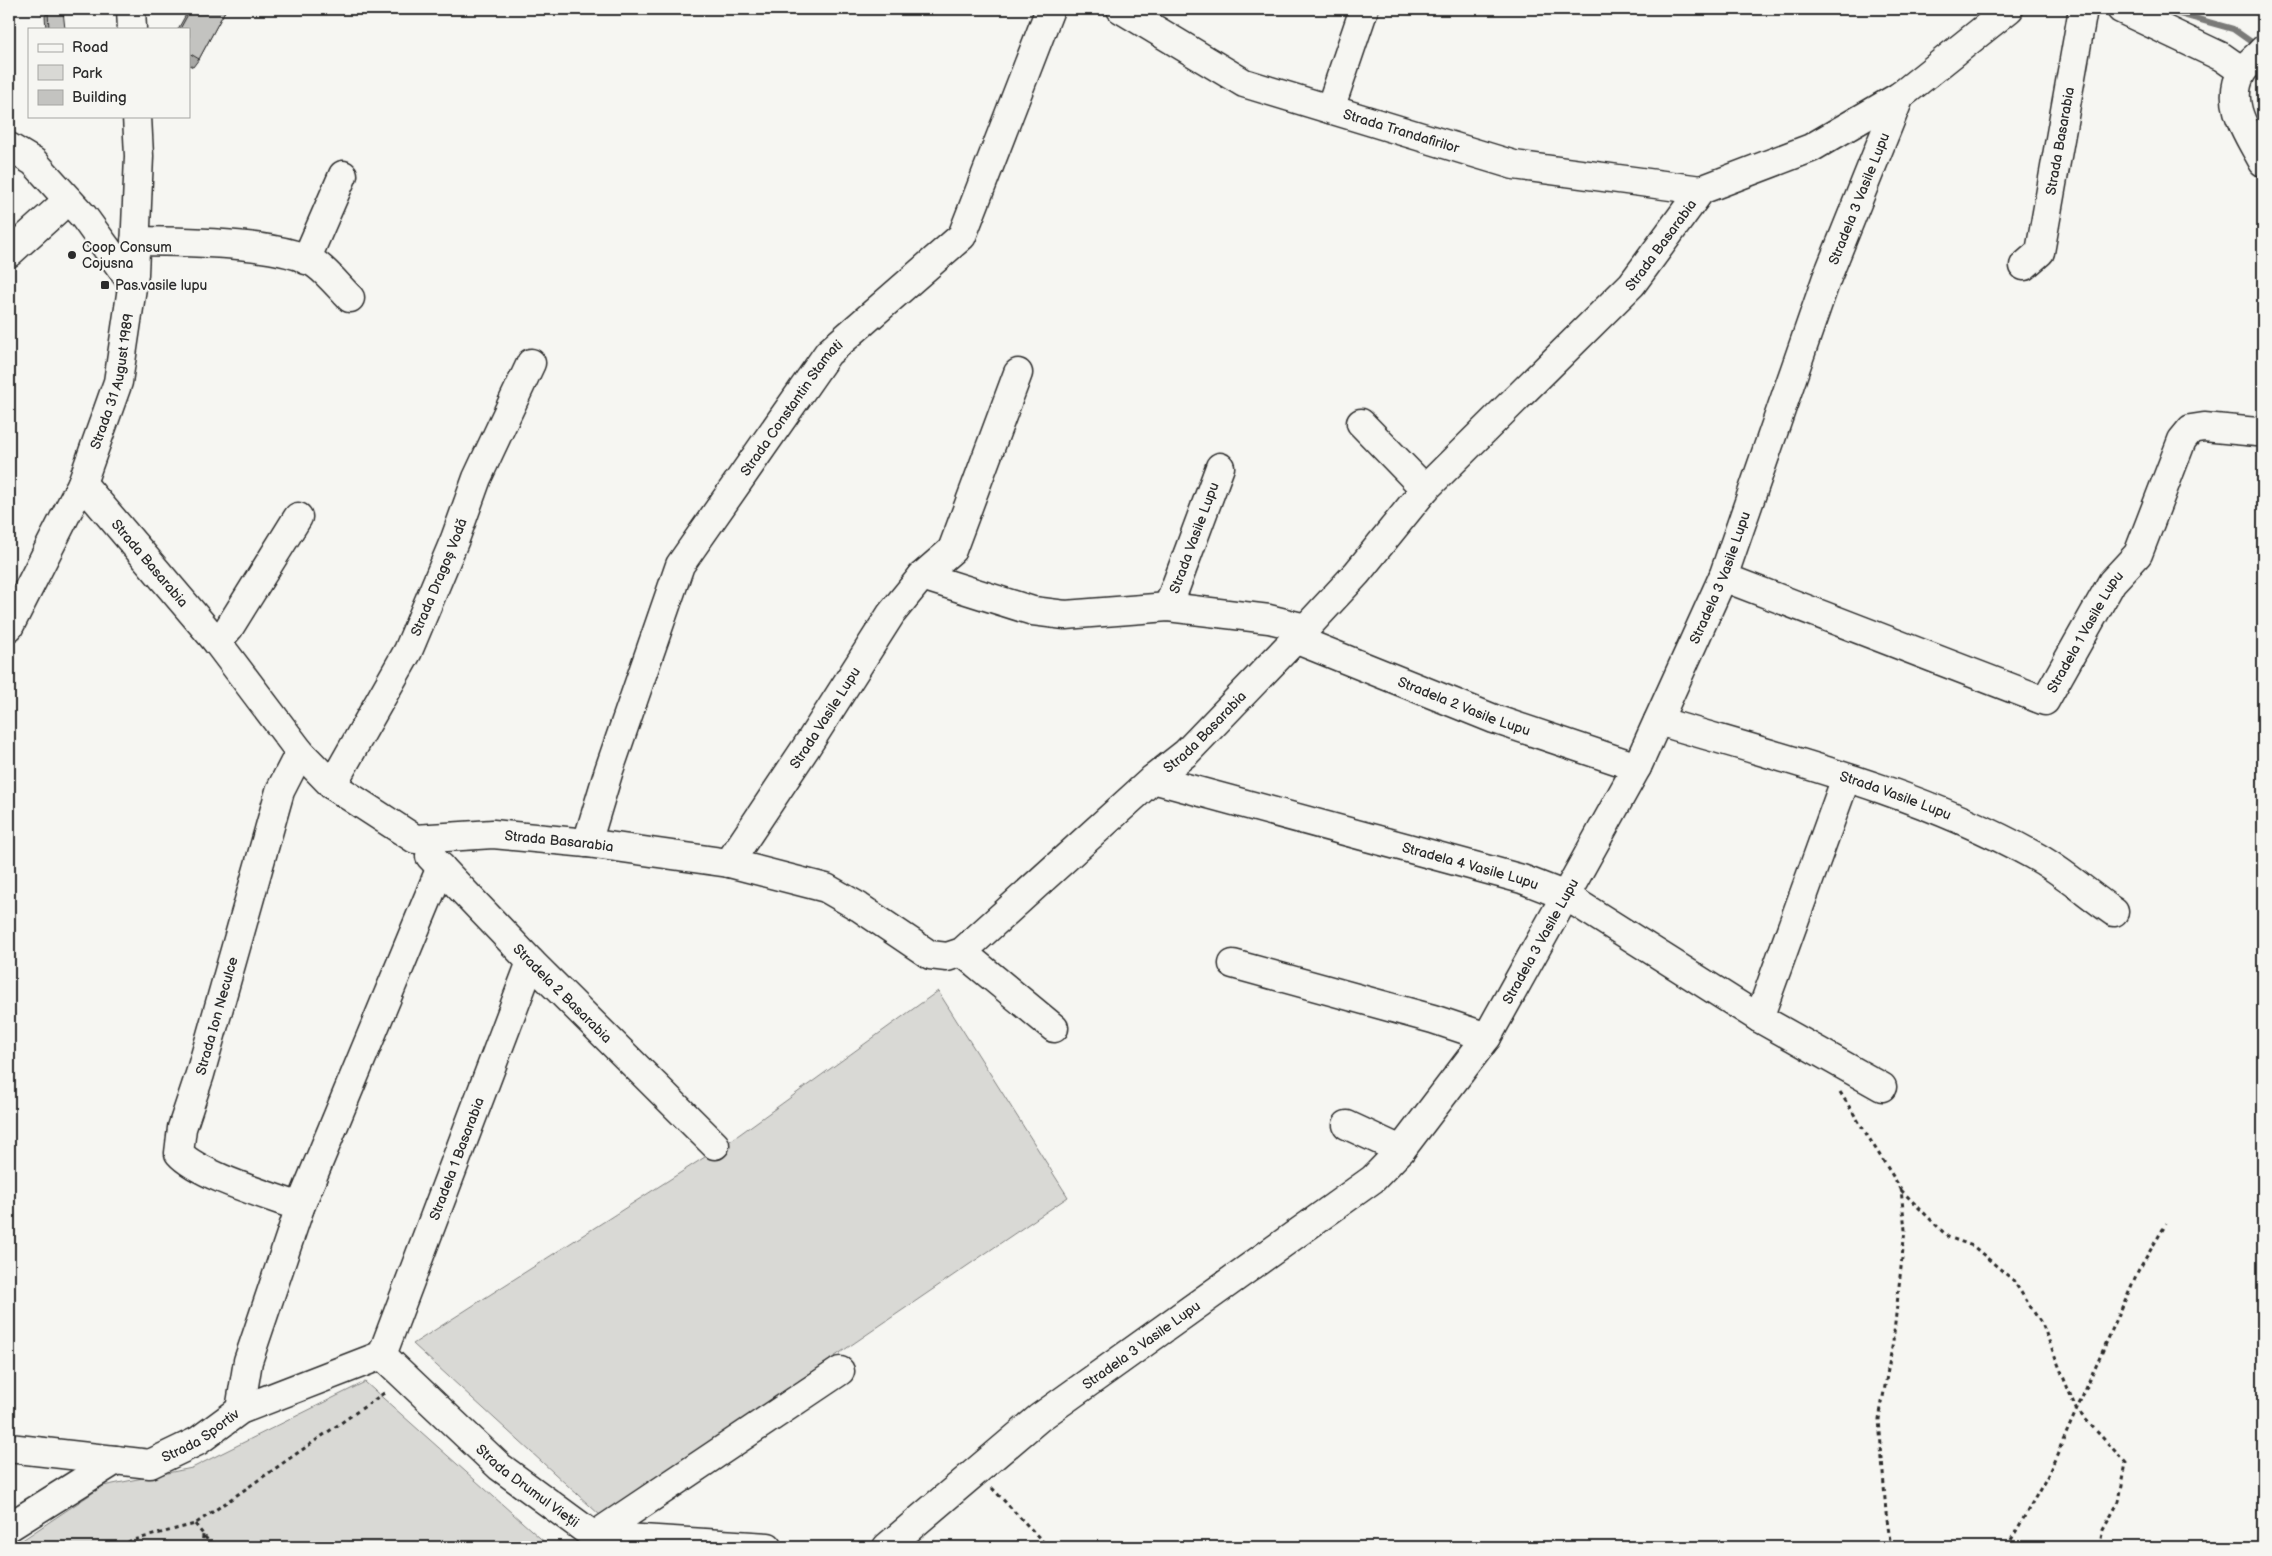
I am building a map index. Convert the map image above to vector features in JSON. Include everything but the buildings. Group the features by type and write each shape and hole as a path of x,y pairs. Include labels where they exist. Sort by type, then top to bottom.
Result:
{"street":[{"path":"131,9 132,28"},
{"name":"Strada Constantin Stamati","path":"587,843 609,770 680,565 828,353 962,236 1050,9"},
{"name":"Strada Trandafirilor","path":"1121,9 1244,83 1514,165 1701,190"},
{"path":"1330,109 1364,9"},
{"name":"Strada Basarabia","path":"82,483 217,642 300,752 332,785 415,840 493,834 587,843 729,863 826,888 859,907 930,954 946,958 962,952 1153,779 1186,753 1358,573 1426,488 1632,284 1701,190 1811,148 1900,96 2008,9"},
{"name":"Strada Basarabia","path":"2024,266 2040,252 2083,9"},
{"path":"2121,9 2222,57 2253,61 2234,98 2238,114 2263,162"},
{"name":"Stradela 3 Vasile Lupu","path":"887,1547 1039,1418 1373,1179 1401,1150 1487,1037 1637,767 1723,577 1826,280 1900,96"},
{"name":"Strada 31 August 1989","path":"9,627 82,483 118,382 132,283 139,156 137,118"},
{"path":"9,147 34,162 68,200 132,283"},
{"path":"306,260 343,175"},
{"path":"9,253 68,200"},
{"path":"135,241 246,246 288,254 317,264 350,298"},
{"name":"Strada Dragoș Vodă","path":"332,785 408,651 455,539 477,478 531,363"},
{"name":"Strada Vasile Lupu","path":"729,863 807,746 891,614 922,576 952,550 1018,373"},
{"path":"1361,423 1426,488"},
{"name":"Stradela 1 Vasile Lupu","path":"1723,577 2045,701 2112,582 2138,554 2182,440 2191,429 2204,427 2258,432 2263,430"},
{"name":"Strada Vasile Lupu","path":"1168,607 1220,467"},
{"path":"217,642 229,628 298,517"},
{"name":"Strada Vasile Lupu","path":"922,576 1033,610 1065,615 1168,607 1269,618 1300,634"},
{"name":"Stradela 2 Vasile Lupu","path":"1300,634 1494,718 1637,767"},
{"name":"Strada Vasile Lupu","path":"1658,720 1892,792 2006,841 2035,856 2114,912"},
{"name":"Strada Ion Neculce","path":"300,752 280,791 200,1074 182,1128 179,1153 184,1160 218,1176 300,1207"},
{"path":"1759,1018 1846,778"},
{"name":"Stradela 4 Vasile Lupu","path":"1153,779 1522,879 1566,896 1759,1018 1882,1088"},
{"name":"Stradela 2 Basarabia","path":"415,840 531,962 715,1145"},
{"path":"240,1410 248,1361 300,1207 440,867"},
{"path":"962,952 1054,1028"},
{"name":"Stradela 1 Basarabia","path":"382,1355 531,962"},
{"path":"1232,964 1433,1019 1487,1037"},
{"path":"1347,1125 1401,1150"},
{"name":"Strada Drumul Vieții","path":"382,1355 500,1467 594,1536 768,1547"},
{"name":"Strada Sportiv","path":"9,1448 150,1464 198,1441 240,1410 382,1355"},
{"path":"594,1536 840,1371"},
{"path":"9,1527 116,1460"}],"path":[{"path":"1838,1089 1901,1189 1948,1237 1973,1246 2013,1280 2043,1326 2076,1409 2126,1463 2119,1501 2103,1530 2099,1547"},
{"path":"1891,1547 1886,1513 1879,1419 1893,1342 1905,1230 1901,1189"},
{"path":"2007,1547 2047,1477 2138,1271 2166,1224"},
{"path":"121,1547 130,1541 195,1524 406,1378"},
{"path":"976,1471 1048,1547"},
{"path":"195,1524 214,1547"},
{"path":"202,1547 203,1534"}],"green space":[{"path":"938,991 1068,1197 601,1516 413,1344 733,1139"},
{"path":"365,1382 549,1546 12,1547 103,1486 192,1468"}],"waterway":[{"path":"2162,9 2233,29 2257,46"}],"place":[{"name":"Coop Consum Cojusna","path":"72,255"},
{"name":"Pas.vasile lupu","path":"105,285"}]}
